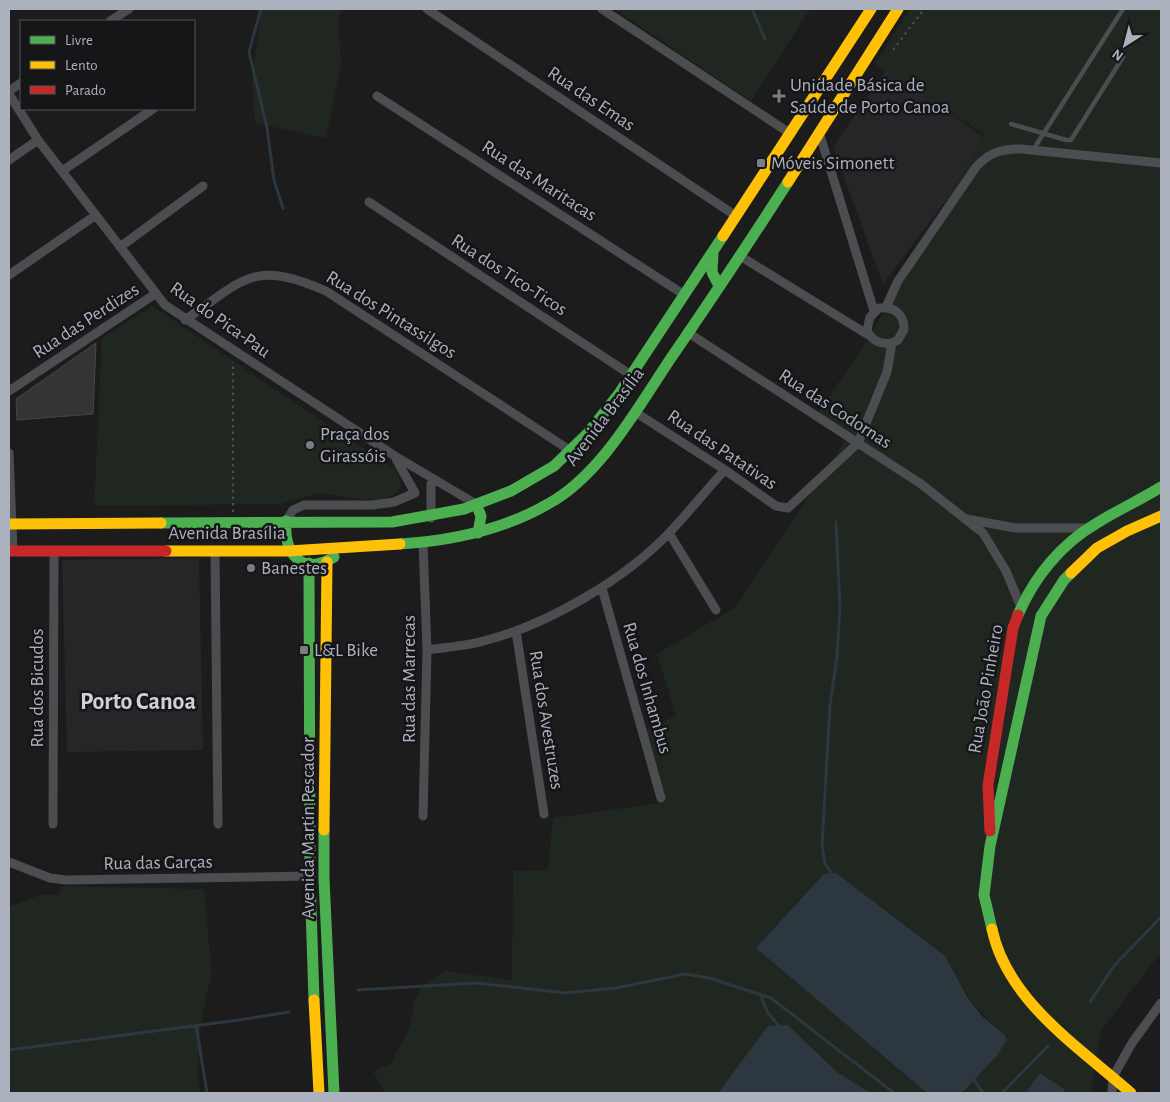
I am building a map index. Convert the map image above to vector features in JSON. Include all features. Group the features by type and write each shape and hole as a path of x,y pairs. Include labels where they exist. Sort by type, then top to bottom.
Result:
{"street":[{"path":"112,20 129,9"},
{"name":"Rua das Emas","path":"427,9 736,216"},
{"path":"602,9 791,134"},
{"name":"Avenida Brasília","path":"10,524 286,521 349,523 431,518 476,504 522,484 571,451 631,375 683,294 713,253 871,9"},
{"name":"Avenida Brasília","path":"11,550 54,552 289,551 423,543 478,533 534,512 566,493 598,461 635,412 687,332 740,256 898,9"},
{"path":"9,93 20,84"},
{"name":"Rua do Pica-Pau","path":"9,93 38,140 155,294 186,320 433,482 476,504"},
{"name":"Rua das Maritacas","path":"377,96 683,294"},
{"path":"62,171 152,110"},
{"path":"820,132 874,311"},
{"path":"9,160 38,140"},
{"path":"886,307 898,281 980,163 992,153 1001,150 1033,150 1161,163"},
{"path":"120,247 202,186"},
{"name":"Rua dos Tico-Ticos","path":"369,202 631,375"},
{"path":"9,275 96,215"},
{"path":"713,253 712,272 719,286"},
{"path":"740,256 880,343 892,343 902,335 904,323 898,312 886,307 874,311 867,323 870,336"},
{"name":"Rua dos Pintassilgos","path":"186,320 247,277 276,274 292,277 326,291 571,451"},
{"name":"Rua das Perdizes","path":"9,391 155,294"},
{"path":"666,322 687,332"},
{"name":"Rua das Codornas","path":"687,332 921,484 983,533 998,555 1021,607"},
{"path":"858,443 886,372 892,343"},
{"name":"Rua das Patativas","path":"635,412 725,470 776,506 788,508 858,443"},
{"path":"9,453 11,550"},
{"path":"395,456 415,493"},
{"path":"427,650 486,641 516,631 602,588 640,560 669,533 725,470"},
{"path":"342,548 327,562 309,563 298,559 289,551 285,536 286,521 293,510 304,505 373,505 394,502 415,493 433,482"},
{"path":"431,518 433,482"},
{"name":"Rua João Pinheiro","path":"990,846 988,785 1013,628 1021,607 1046,567 1073,539 1088,528 1161,487"},
{"path":"476,504 481,516 478,533"},
{"name":"Rua João Pinheiro","path":"1131,1093 1039,1012 1014,981 1003,963 994,940 984,895 990,846 1041,616 1064,580 1097,548 1127,531 1161,516"},
{"name":"Rua das Codornas","path":"962,517 1015,528 1088,528"},
{"path":"669,533 716,610"},
{"name":"Rua das Marrecas","path":"423,543 427,650 423,816"},
{"path":"215,550 218,824"},
{"name":"Rua dos Bicudos","path":"53,824 54,552"},
{"name":"Avenida Martin Pescador","path":"327,562 324,879 334,1093"},
{"name":"Avenida Martin Pescador","path":"309,563 310,876 316,1063 319,1093"},
{"name":"Rua dos Inhambus","path":"602,588 661,798"},
{"name":"Rua dos Avestruzes","path":"516,631 544,814"},
{"name":"Rua das Garças","path":"9,862 50,878 66,880 310,876"},
{"path":"1112,1093 1113,1078 1132,1043 1161,1003"}],"lane":[{"path":"1033,150 1123,9"},
{"path":"1011,124 1066,140 1073,138 1123,57"},
{"path":"310,584 326,583"}],"path":[{"path":"893,50 924,9"},
{"path":"233,351 233,522"}],"shaded area":[{"path":"261,9 344,9 338,16 341,64 326,138 255,123 252,82"},
{"path":"615,9 810,9 751,101"},
{"path":"910,9 1161,9 1161,952 1101,1031 1091,1093 1065,1093 1064,1089 1040,1073 1025,1093 962,1093 996,1057 1004,1034 984,1016 970,998 945,956 757,948 927,1093 871,1093 837,1072 788,1025 728,1079 718,1093 385,1093 373,1071 390,1064 410,1028 414,1002 422,986 445,971 512,980 513,871 548,870 553,818 666,802 646,729 676,716 657,654 736,607 845,440 814,418 867,341 984,134 875,64"},
{"path":"888,67 990,142 883,284 833,147"},
{"path":"152,306 397,471 401,486 396,493 387,498 374,501 318,493 280,504 94,506 102,338"},
{"path":"199,558 203,750 67,752 62,560"},
{"path":"836,873 945,956 968,998 982,1016 1004,1034 1007,1040 996,1057 962,1093 927,1093 756,948 824,874"},
{"path":"61,886 204,889 212,977 206,995 199,1042 198,1079 201,1093 9,1093 9,907 40,895 60,895"},
{"path":"788,1025 837,1072 871,1093 718,1093 768,1026"},
{"path":"1040,1073 1064,1089 1065,1093 1025,1093"}],"building":[{"path":"96,343 93,414 17,420 16,399"}],"waterway":[{"path":"261,9 249,52 267,128 274,180 283,208"},
{"path":"752,9 765,39"},
{"path":"834,877 825,864 822,845 830,705 837,657 840,607 836,522"},
{"path":"1090,1002 1114,966 1161,917"},
{"path":"358,990 476,983 565,993 616,988 685,974 709,978 771,998 894,1093"},
{"path":"760,994 768,1013 780,1027"},
{"path":"9,1050 289,1012"},
{"path":"196,1025 207,1093"},
{"path":"1002,1093 1048,1046"},
{"path":"972,1077 983,1093"}],"traffic: fast":[{"path":"400,544 457,537 513,521 548,504 585,476 602,458 632,418 788,182"},
{"path":"161,523 392,522 464,509 511,491 554,466 588,433 618,395 723,236"},
{"path":"713,253 712,272 719,286"},
{"path":"1018,615 1032,588 1060,551 1084,531 1161,487"},
{"path":"476,504 481,516 478,533"},
{"path":"286,521 288,543 291,552 297,558 304,563 313,564 323,563 334,557"},
{"path":"309,563 310,876 314,1000"},
{"path":"992,929 984,895 990,846 1041,616 1064,580 1071,573"},
{"path":"324,830 324,879 334,1093"}],"traffic: slow":[{"path":"723,236 871,9"},
{"path":"788,182 898,9"},
{"path":"1071,573 1097,548 1127,531 1161,516"},
{"path":"9,524 161,523"},
{"path":"166,551 289,551 400,544"},
{"path":"324,830 327,562"},
{"path":"992,929 1000,955 1013,979 1029,1000 1068,1040 1131,1093"},
{"path":"314,1000 319,1093"}],"traffic: jam":[{"path":"9,551 166,551"},
{"path":"990,831 988,785 1013,628 1018,615"}],"place":[{"name":"Unidade Básica de Saúde de Porto Canoa","path":"779,96"},
{"name":"Móveis Simonett","path":"761,163"},
{"name":"Praça dos Girassóis","path":"310,445"},
{"name":"Banestes","path":"251,568"},
{"name":"L&L Bike","path":"304,650"}],"district":[{"name":"Porto Canoa","path":"138,702"}]}
